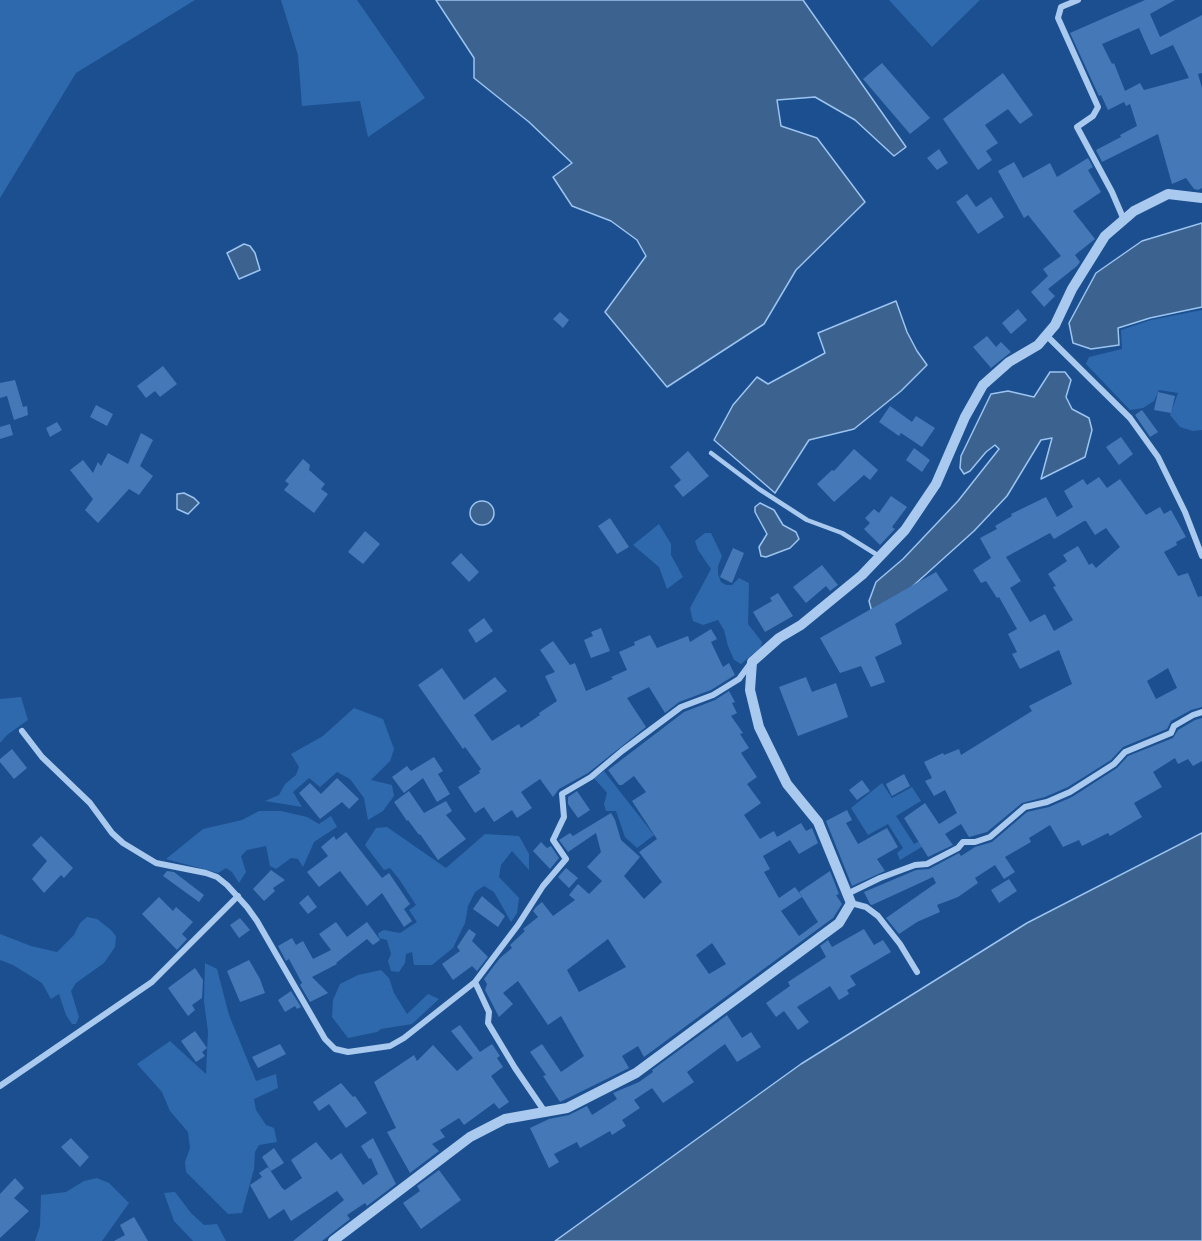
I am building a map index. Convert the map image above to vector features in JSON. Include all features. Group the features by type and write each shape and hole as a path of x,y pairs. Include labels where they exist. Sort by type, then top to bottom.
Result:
{"street":[{"path":"1078,0 1061,7 1058,18 1098,107 1093,116 1077,127 1112,192 1124,220"},
{"path":"22,731 42,758 90,803 112,833 123,843 156,863 206,873 217,878 238,896 257,921 325,1039 335,1049 348,1052 390,1046 404,1038 475,982 518,925 543,886 566,859 553,840 564,817 562,794 591,777 629,745 681,707 712,695 739,679 752,662 779,638 801,625 862,575 905,530 936,484 965,417 983,385 1009,362 1038,345 1055,325 1072,289 1105,236 1134,211 1168,194 1202,198"},
{"path":"1046,335 1130,418 1158,457 1185,512 1202,556"},
{"path":"752,662 750,690 759,727 787,784 818,822 849,898 878,916 900,944 917,972"},
{"path":"333,1241 470,1137 506,1119 567,1108 636,1073 839,923 849,898 880,878 915,865 927,864 958,848 963,842 975,842 990,837 1025,807 1047,802 1070,792 1114,764 1125,752 1171,733 1174,726 1202,712"},
{"path":"0,1086 152,982 238,896"},
{"path":"475,982 489,1012 488,1023 545,1113"}],"lane":[{"path":"711,453 759,489 807,520 843,533 880,556"}],"shaded area":[{"path":"0,0 195,0 76,73 0,198"},
{"path":"281,0 357,0 425,98 368,137 360,101 302,106 298,55"},
{"path":"436,0 803,0 906,147 894,156 855,120 815,97 777,100 781,126 817,138 865,202 796,270 764,324 667,387 605,312 646,256 637,240 611,221 572,206 553,177 572,163 529,122 474,78 474,58"},
{"path":"889,0 980,0 932,47"},
{"path":"1202,223 1202,307 1150,318 1118,328 1119,345 1091,349 1073,343 1069,323 1096,273 1142,241"},
{"path":"244,244 250,246 255,253 260,270 239,279 227,253"},
{"path":"896,301 907,332 927,365 901,391 854,429 809,440 775,493 714,440 733,405 757,377 768,384 825,353 818,333"},
{"path":"1202,310 1202,430 1193,431 1180,427 1170,415 1178,393 1159,390 1154,401 1143,408 1130,410 1086,364 1089,357 1122,349 1121,330 1151,320"},
{"path":"1050,372 1065,372 1071,380 1066,397 1072,409 1089,418 1092,430 1085,457 1041,479 1052,438 1041,440 1007,496 974,531 884,612 872,612 869,601 876,582 903,559 958,501 999,449 995,445 970,471 964,474 960,468 961,456 991,394 1008,391 1034,397"},
{"path":"184,493 199,503 188,514 177,509 177,494"},
{"path":"477,501 487,501 494,508 494,518 487,525 477,525 470,518 470,508"},
{"path":"760,503 774,510 783,525 796,532 799,539 790,548 766,557 761,556 759,547 767,534 755,512 755,507"},
{"path":"659,524 671,544 671,555 683,577 667,589 659,567 633,545"},
{"path":"705,533 711,533 722,556 718,566 721,582 732,585 739,578 749,583 748,624 762,642 761,647 741,664 734,660 724,630 718,620 703,625 693,621 690,608 711,569 698,550 695,541"},
{"path":"21,697 28,720 0,743 0,699"},
{"path":"354,708 383,719 394,749 390,761 371,780 392,785 394,796 383,811 368,820 364,798 350,779 337,772 320,787 309,778 293,792 302,807 265,801 279,795 285,784 296,775 299,767 291,754 323,736"},
{"path":"604,771 654,835 637,848 625,837 616,811 606,811 604,804 607,793 594,778"},
{"path":"882,783 892,798 912,787 921,801 896,816 914,844 922,840 925,845 900,860 897,853 903,848 888,824 868,835 851,808"},
{"path":"259,811 281,811 307,817 319,824 331,816 337,827 314,842 303,867 298,859 291,858 276,869 270,866 266,846 247,850 241,856 246,872 239,883 232,872 226,868 218,873 166,859 203,829 242,820"},
{"path":"387,827 446,868 485,834 519,836 529,854 529,870 512,851 501,865 499,877 519,898 517,913 511,922 494,892 484,886 475,892 468,906 465,923 453,948 432,965 414,965 412,952 406,954 405,963 399,972 391,971 388,961 391,954 387,940 379,938 378,933 384,930 400,933 417,922 409,910 416,905 399,879 390,868 384,870 365,845 376,828"},
{"path":"1202,833 1202,1241 555,1241 801,1064 1027,923"},
{"path":"87,917 97,919 111,930 116,936 115,947 104,963 76,983 71,991 79,1017 76,1024 72,1024 66,1015 59,994 51,999 42,983 13,965 0,960 0,934 31,946 57,952 74,935 80,923"},
{"path":"205,963 217,969 229,1015 256,1081 276,1074 278,1088 254,1099 256,1110 266,1125 274,1128 277,1142 259,1145 255,1152 254,1169 242,1213 228,1214 186,1172 185,1162 190,1148 188,1132 170,1111 162,1092 137,1064 170,1041 206,1074 208,1032 204,1001"},
{"path":"381,970 389,978 394,993 407,1014 428,994 439,999 412,1024 348,1038 332,1017 333,1000 340,984 358,975"},
{"path":"97,1178 109,1183 129,1203 102,1241 35,1241 40,1226 41,1195 66,1192 84,1181"},
{"path":"175,1192 191,1213 204,1225 217,1224 226,1241 193,1241 174,1221 164,1193"}],"building":[{"path":"1145,0 1175,0 1150,14 1160,37 1202,15 1202,73 1198,74 1202,88 1202,188 1194,189 1186,178 1172,184 1158,134 1102,162 1096,150 1137,126 1130,104 1126,106 1124,102 1108,110 1101,95 1099,96 1070,33","holes":["1139,28 1151,55 1173,45 1189,78 1144,90 1140,83 1125,91 1114,63 1112,64 1102,44"]},
{"path":"882,63 930,118 910,134 863,79"},
{"path":"1003,73 1033,115 1020,124 1008,109 985,125 998,143 986,151 992,160 978,170 943,119"},
{"path":"939,149 948,163 937,170 927,158"},
{"path":"1088,158 1093,167 1088,170 1101,192 1073,211 1095,239 1075,255 1080,262 1077,266 1048,289 1055,296 1044,307 1031,292 1048,276 1043,269 1061,256 1028,215 1024,218 998,171 1014,162 1023,178 1050,163 1057,177"},
{"path":"967,194 976,207 991,197 1004,217 978,234 956,202"},
{"path":"1018,309 1027,320 1011,334 1002,323"},
{"path":"560,312 569,320 563,328 553,319"},
{"path":"987,336 996,347 1001,342 1011,352 991,368 973,347"},
{"path":"163,366 177,384 160,397 155,391 146,398 137,386"},
{"path":"15,380 23,407 27,406 28,415 14,420 7,396 0,398 0,383"},
{"path":"1158,392 1175,396 1171,413 1154,410"},
{"path":"96,405 113,414 107,426 90,417"},
{"path":"890,406 912,422 916,416 935,428 922,447 901,433 899,436 879,422"},
{"path":"1142,410 1158,432 1150,437 1135,415"},
{"path":"57,422 62,430 50,437 46,428"},
{"path":"10,424 13,435 0,439 0,427"},
{"path":"141,433 153,440 140,466 153,476 139,495 129,489 98,523 85,510 93,499 70,470 83,460 93,473 98,462 101,466 108,453 128,464"},
{"path":"1121,437 1133,454 1119,465 1106,447"},
{"path":"914,448 930,460 922,472 906,460"},
{"path":"854,449 878,470 870,480 864,475 834,502 817,484 832,470 834,471"},
{"path":"688,451 709,476 683,497 674,486 681,480 670,467"},
{"path":"303,459 310,465 309,470 325,484 321,489 328,494 314,513 284,490 289,484 285,481"},
{"path":"1099,477 1107,488 1120,479 1146,515 1160,507 1164,514 1171,510 1186,537 1164,552 1178,576 1188,573 1198,597 1202,596 1202,707 1171,721 1167,729 1123,747 1111,760 1068,787 1045,797 1022,803 987,832 969,837 961,824 945,834 953,845 928,857 904,818 925,803 939,824 957,813 945,790 934,796 925,781 932,778 924,762 943,753 944,755 959,749 961,755 1032,711 1029,706 1072,684 1059,650 1020,669 1012,654 1017,652 1008,634 1017,629 999,597 997,598 986,581 981,583 973,570 991,558 980,538 997,529 995,526 1012,516 1011,514 1046,497 1057,517 1073,507 1064,491 1083,479 1087,485","holes":["1084,521 1095,535 1106,528 1120,547 1096,568 1092,563 1089,565 1078,546 1063,555 1067,561 1048,574 1056,586 1053,587 1073,620 1054,631 1045,614 1030,622 1010,588 1021,581 1006,557 1050,533 1054,539","1168,668 1177,688 1156,699 1147,681"]},
{"path":"891,496 907,507 892,527 895,529 880,545 864,529 870,523 865,518 874,509 879,513"},
{"path":"610,518 629,547 617,554 598,526"},
{"path":"365,531 380,544 363,564 348,552"},
{"path":"733,548 744,553 732,583 720,577"},
{"path":"461,553 479,572 469,582 451,563"},
{"path":"822,565 838,585 830,591 826,586 806,603 793,587"},
{"path":"936,572 948,590 895,624 902,644 875,657 885,682 871,687 861,666 840,673 820,638"},
{"path":"778,593 793,616 765,632 753,612 772,601 770,598"},
{"path":"484,618 493,631 476,643 468,630"},
{"path":"601,628 610,651 591,658 584,640 593,636 591,632"},
{"path":"711,629 717,639 711,642 723,667 729,663 735,675 711,690 679,702 665,713 649,687 627,698 646,727 588,773 559,789 553,797 540,779 521,792 532,808 517,818 512,810 494,822 484,807 475,813 458,787 480,773 481,769 465,747 463,749 418,685 442,668 464,700 495,677 507,691 474,715 492,741 519,724 521,728 557,701 545,676 555,672 540,650 553,641 570,665 575,663 586,691 627,670 619,652 635,645 634,642 650,635 657,648 688,636 690,642"},
{"path":"806,677 812,692 836,683 848,717 798,736 779,687"},
{"path":"729,691 735,702 732,703 737,713 731,716 743,733 740,734 749,748 741,753 757,777 747,784 761,803 744,815 760,839 774,831 777,837 801,823 806,831 812,828 818,843 799,854 790,840 763,856 770,869 764,872 779,898 795,887 802,897 781,911 799,936 818,922 799,892 830,871 839,894 836,895 842,904 833,918 644,1057 638,1046 622,1056 629,1068 560,1102 543,1076 546,1075 530,1052 542,1044 561,1072 584,1056 561,1016 548,1025 518,981 503,993 513,1004 499,1017 485,990 487,984 484,979 500,958 512,948 510,945 525,931 523,929 538,917 533,911 542,902 553,916 575,900 569,895 578,884 589,894 602,881 587,867 601,852 596,833 568,852 559,840 570,833 573,836 611,813 621,840 640,857 624,876 644,899 662,882 639,852 657,839 632,801 646,792 634,776 619,785 608,770 684,712 715,700","holes":["608,939 626,967 579,992 567,970","712,943 726,964 709,974 696,955"]},
{"path":"1202,718 1202,761 1193,766 1188,759 1178,764 1175,758 1153,772 1162,787 1134,803 1142,817 1110,836 1108,833 1082,846 1079,840 1063,847 1050,825 1029,838 1031,842 1005,857 1015,872 1004,879 995,865 975,878 978,883 958,897 937,905 940,912 917,922 899,934 886,918 936,883 933,877 870,904 864,892 916,870 929,869 959,853 961,856 975,847 992,842 1027,812 1049,807 1072,797 1117,768 1128,756 1173,738 1178,730"},
{"path":"12,749 27,768 14,779 0,762 0,759"},
{"path":"434,757 443,771 438,774 450,794 437,802 423,778 404,793 392,777 407,766 411,771"},
{"path":"904,774 910,786 892,796 886,784"},
{"path":"337,778 359,799 349,809 342,802 320,819 299,793 310,783 321,794"},
{"path":"862,780 870,791 857,800 849,790"},
{"path":"409,791 424,813 446,801 452,811 446,815 466,839 438,860 394,802"},
{"path":"577,791 590,810 578,818 568,804 568,797"},
{"path":"847,810 852,820 846,823 858,844 887,828 898,847 877,859 885,871 852,886 826,821"},
{"path":"346,832 382,878 389,873 410,904 404,909 412,921 404,927 382,893 367,906 340,871 319,887 307,872 328,856 321,847 334,836 336,840"},
{"path":"41,836 73,868 64,878 61,875 44,893 32,879 47,861 32,845"},
{"path":"541,842 547,848 551,846 559,858 550,869 533,851"},
{"path":"566,868 578,878 569,888 558,877"},
{"path":"271,870 285,880 273,888 275,891 264,901 253,889"},
{"path":"167,871 174,872 204,895 199,902 163,876"},
{"path":"1009,879 1017,891 999,903 991,890"},
{"path":"308,895 317,907 308,914 299,903"},
{"path":"482,896 505,916 498,927 473,909"},
{"path":"159,897 173,911 176,907 193,922 182,934 187,939 177,950 142,914"},
{"path":"240,918 250,930 239,938 230,925"},
{"path":"336,922 347,937 367,922 380,940 373,945 367,939 337,964 312,977 328,993 310,1002 289,959 286,961 278,946 292,938 296,945 303,941 313,959 331,950 319,934"},
{"path":"469,929 476,934 472,941 488,957 477,971 472,966 453,980 442,964 460,951 457,947"},
{"path":"864,929 874,945 883,940 891,952 850,976 856,985 847,990 849,994 839,1000 830,986 797,1007 809,1022 798,1030 784,1011 776,1017 766,1003 790,986 788,982 826,957 820,946 828,940 832,947"},
{"path":"249,960 265,993 240,1002 227,971"},
{"path":"195,968 203,980 202,998 192,1005 195,1010 188,1016 168,988"},
{"path":"291,991 301,1007 297,1009 295,1006 285,1012 278,1000"},
{"path":"727,1015 742,1038 751,1032 761,1047 737,1062 725,1044 687,1072 694,1082 663,1103 652,1088 634,1100 640,1108 622,1120 626,1126 612,1135 610,1131 580,1148 577,1142 554,1154 559,1162 549,1168 530,1128 549,1119 569,1115 587,1106 592,1115 617,1099 613,1093 639,1082"},
{"path":"460,1025 480,1052 492,1044 500,1056 497,1058 503,1067 491,1076 509,1102 499,1109 494,1103 464,1125 459,1118 440,1130 445,1137 432,1144 439,1151 410,1173 387,1132 396,1128 374,1082 414,1055 417,1061 433,1045 457,1071 473,1058 451,1031"},
{"path":"195,1031 207,1048 202,1052 205,1056 196,1062 181,1041"},
{"path":"280,1044 286,1054 258,1068 252,1057"},
{"path":"341,1083 353,1097 355,1096 367,1113 346,1128 329,1104 319,1111 313,1102"},
{"path":"71,1138 89,1157 80,1167 61,1147"},
{"path":"373,1138 396,1184 367,1206 365,1203 347,1215 350,1219 322,1241 293,1241 344,1200 337,1191 291,1221 284,1209 269,1219 250,1185 262,1177 259,1173 268,1167 285,1190 302,1178 291,1160 316,1142 331,1160 341,1153 363,1185 378,1174 371,1158 369,1159 361,1146"},
{"path":"274,1148 284,1163 271,1171 262,1157"},
{"path":"439,1170 461,1200 421,1229 403,1203 420,1191 417,1186"},
{"path":"15,1178 24,1188 14,1198 29,1211 0,1238 0,1194"},
{"path":"134,1217 148,1241 114,1241 125,1235 120,1225"}]}
